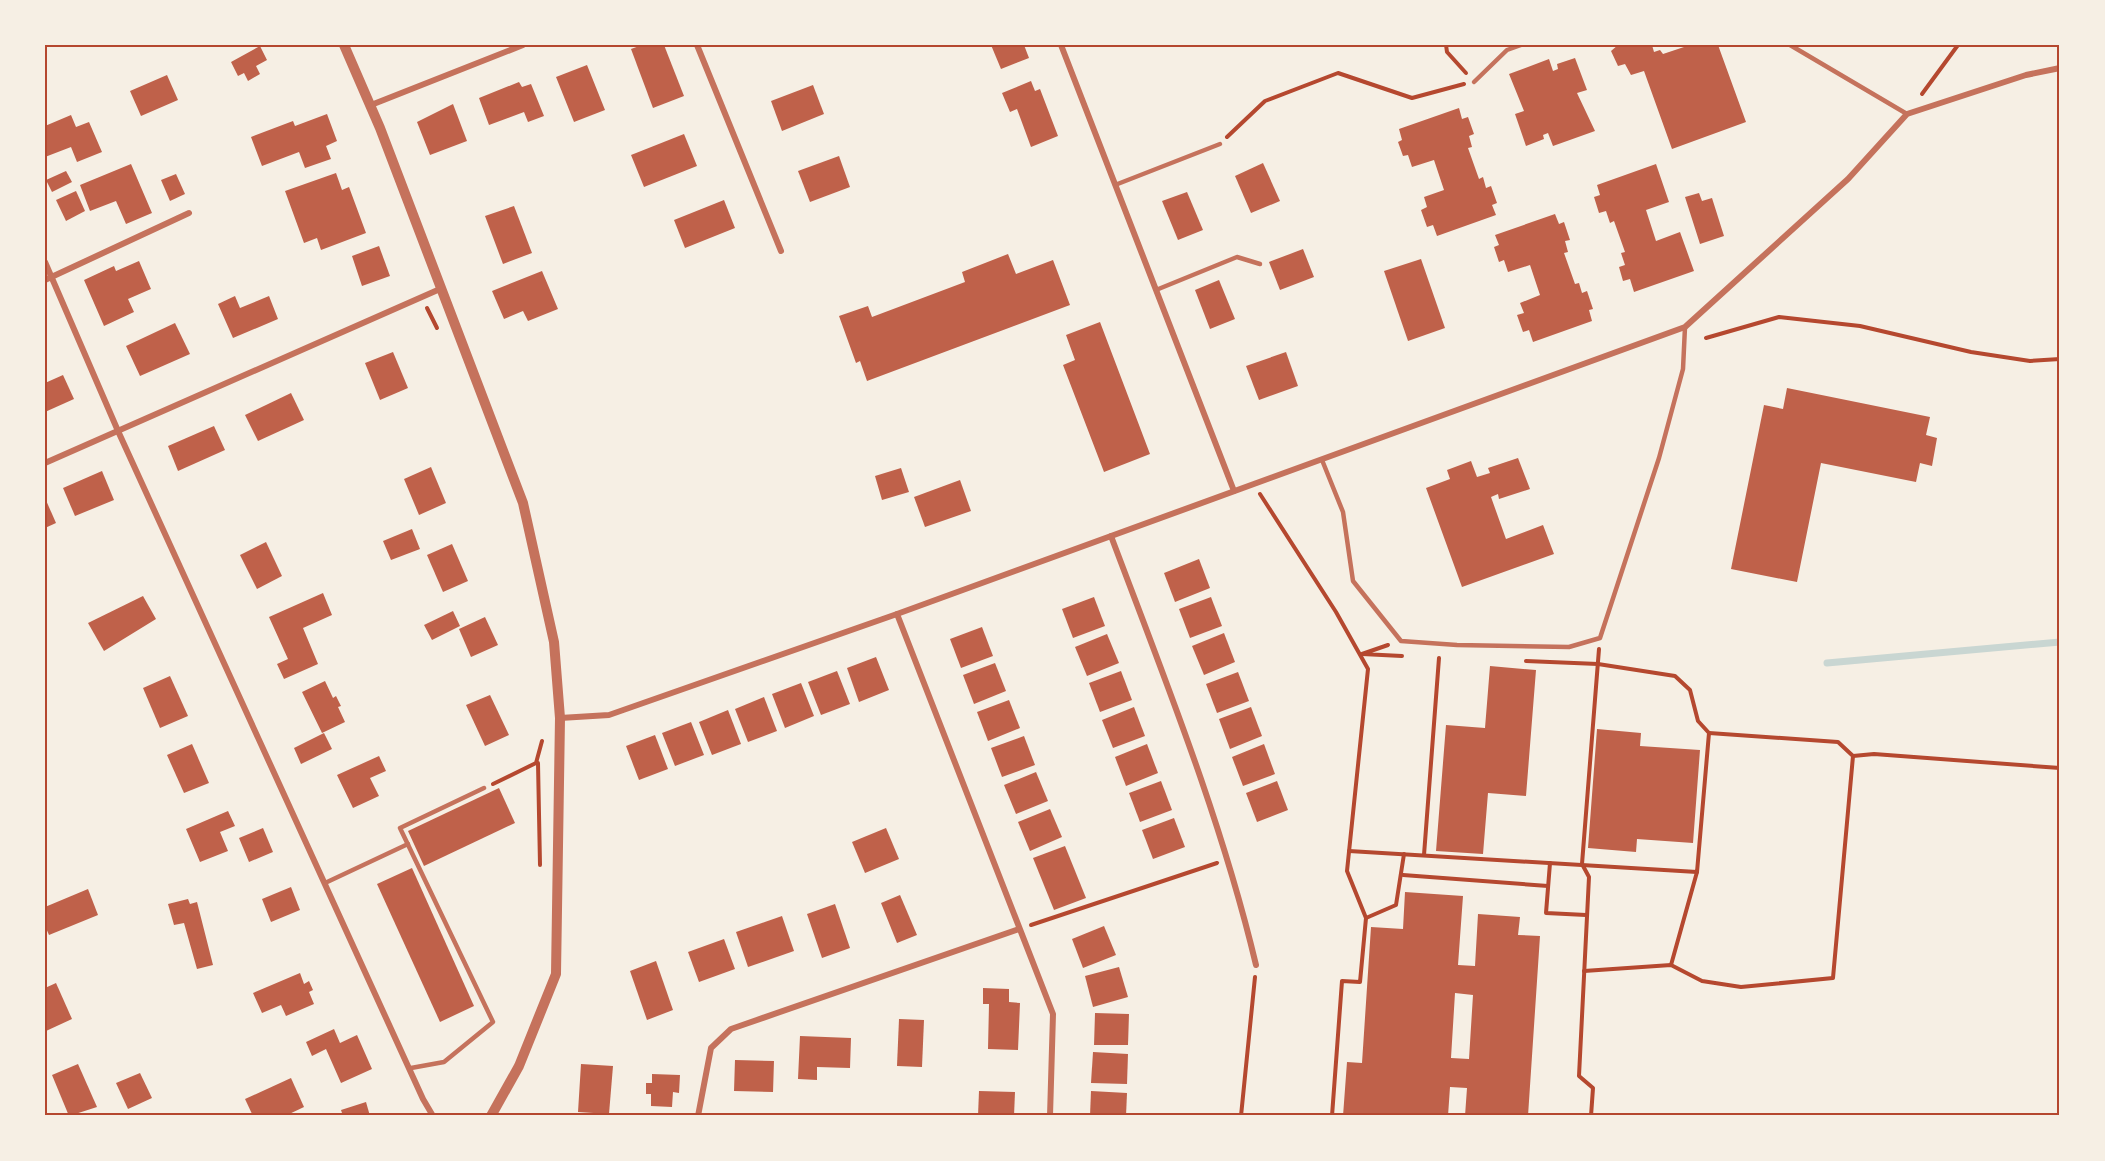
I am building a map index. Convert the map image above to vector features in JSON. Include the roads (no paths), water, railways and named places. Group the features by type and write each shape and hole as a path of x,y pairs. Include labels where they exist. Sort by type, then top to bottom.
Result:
{"street":[{"path":"344,45 371,105 523,503 554,642 560,718 556,974 519,1066 491,1116"},
{"path":"371,105 521,45"},
{"path":"697,45 781,251"},
{"path":"1061,45 1234,491"},
{"path":"560,718 609,715 897,614 1685,327 1848,180 1907,114 2026,75 2060,68"},
{"path":"48,278 189,213"},
{"path":"45,262 48,278 411,1068 423,1099 434,1116"},
{"path":"45,463 440,289"},
{"path":"1111,536 1228,860 1256,964"},
{"path":"897,614 1053,1014 1050,1116"},
{"path":"698,1116 711,1048 731,1029 1018,929"}],"lane":[{"path":"1474,81 1508,50 1521,45"},
{"path":"1790,45 1907,114"},
{"path":"1115,185 1220,144"},
{"path":"1156,290 1237,257 1260,264"},
{"path":"1322,460 1343,512 1353,581 1401,641 1457,645 1569,647 1600,638 1671,414 1683,369 1685,327"},
{"path":"411,1068 444,1062 492,1022 400,828 484,788"},
{"path":"325,883 408,844"}],"waterway":[{"path":"1827,663 2060,642"}]}
